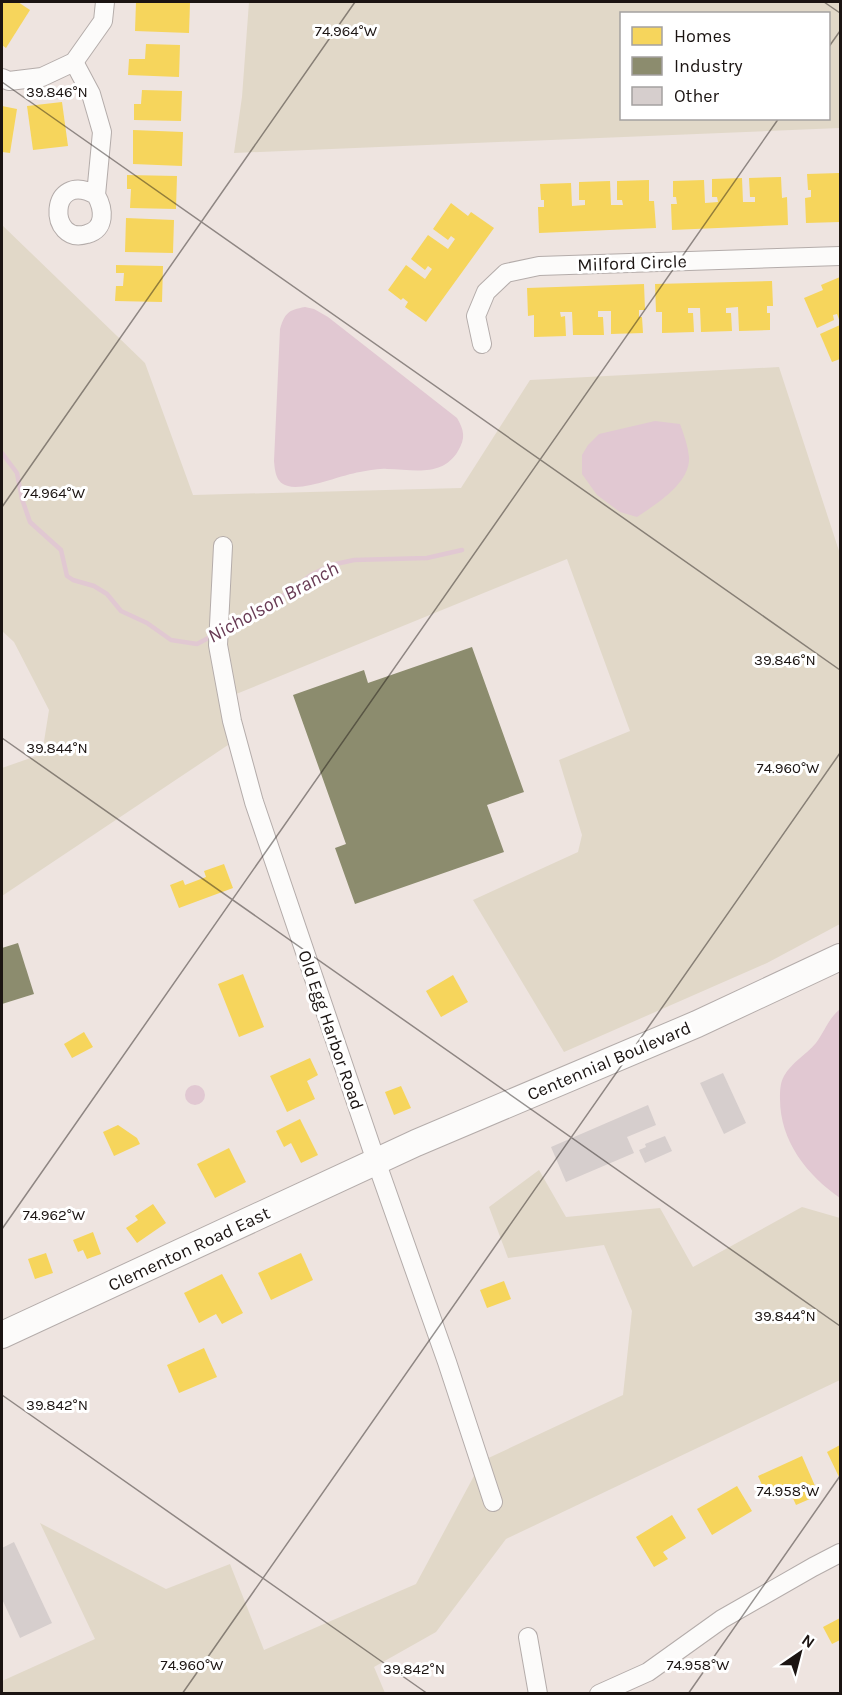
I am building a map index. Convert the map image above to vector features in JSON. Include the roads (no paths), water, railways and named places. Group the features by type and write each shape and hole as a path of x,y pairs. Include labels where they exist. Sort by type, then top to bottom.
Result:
{"main road":[{"name":"Centennial Boulevard","path":"376,1161 697,1024 840,957"},
{"name":"Clementon Road East","path":"2,1335 376,1161"}],"street":[{"path":"2,78 9,81 42,77 74,62 103,21 105,2"},
{"path":"74,62 91,94 102,132 96,195"},
{"name":"Milford Circle","path":"482,344 476,316 486,292 506,273 539,266 840,256"},
{"name":"Old Egg Harbor Road","path":"223,546 218,645 232,721 254,802 493,1502"},
{"path":"599,1694 648,1672 722,1619 840,1553"},
{"path":"528,1637 538,1694"}],"waterway":[{"name":"Nicholson Branch","path":"2,453 17,473 22,499 30,522 61,550 67,576 94,586 107,594 121,611 147,623 171,640 197,644 214,635"},
{"name":"Nicholson Branch","path":"224,630 266,608 311,575 331,565 354,560 427,558 462,550"}]}
